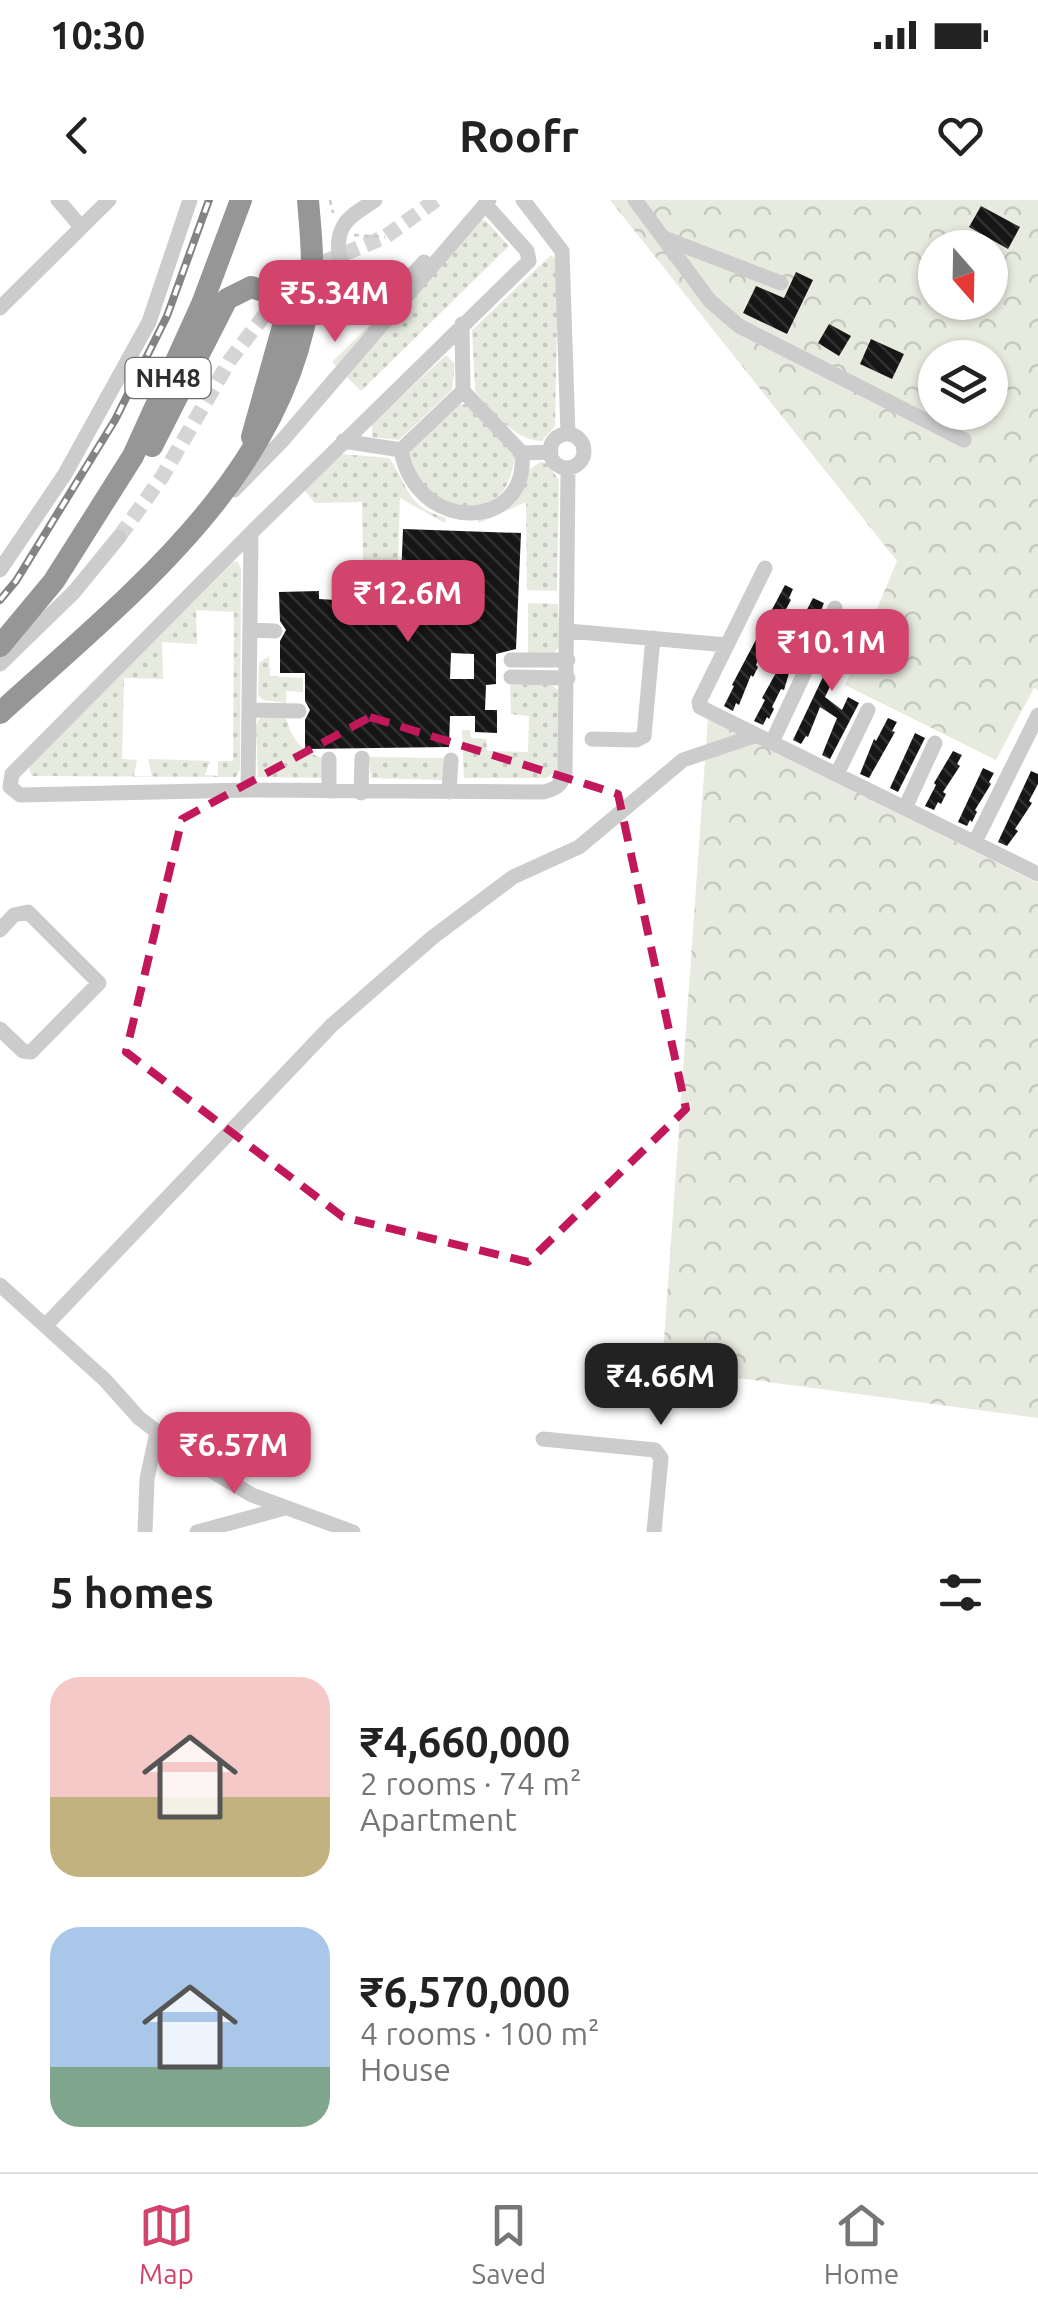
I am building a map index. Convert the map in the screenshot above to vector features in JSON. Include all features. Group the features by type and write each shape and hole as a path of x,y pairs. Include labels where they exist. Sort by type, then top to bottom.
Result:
{"highway":[{"name":"NH48","path":"0,646 36,605 133,456 202,304 242,200"},
{"path":"0,713 132,592 204,515 250,457 290,379 312,282 308,200"},
{"path":"81,539 113,502 150,448 228,298 251,287 275,295 285,319 256,421 250,457"}],"street":[{"path":"58,200 81,227"},
{"path":"0,308 108,200"},
{"path":"0,570 107,403 159,298 190,200"},
{"path":"375,200 344,225 339,244 345,273 352,282 370,291 400,285 483,207"},
{"path":"523,200 559,245 564,258 568,434"},
{"path":"634,200 710,301 739,326 964,440"},
{"path":"483,207 530,257 250,532 12,774 5,790 20,795 555,789 562,783 568,678 568,469"},
{"path":"204,515 231,494 281,442 483,207"},
{"path":"664,238 781,283"},
{"path":"400,450 404,468 427,500 446,511 487,511 505,500 518,484 523,469 522,453 462,391 462,324"},
{"path":"400,450 462,391"},
{"path":"568,434 578,439 583,450 581,460 568,469 559,466 551,452 555,438 568,434"},
{"path":"343,441 400,450"},
{"path":"522,453 551,452"},
{"path":"248,790 250,532"},
{"path":"0,664 74,592 119,538"},
{"path":"766,568 699,705 702,710 1038,874"},
{"path":"47,1324 332,1025 433,937 513,877 579,846 683,760 765,738 836,608"},
{"path":"250,630 275,631"},
{"path":"568,631 727,645"},
{"path":"592,738 636,740 644,736 653,638"},
{"path":"511,660 568,660"},
{"path":"511,677 568,678"},
{"path":"250,710 299,711"},
{"path":"837,774 868,710"},
{"path":"976,842 1038,715"},
{"path":"906,808 935,744"},
{"path":"360,793 362,758"},
{"path":"329,759 329,791"},
{"path":"449,792 451,760"},
{"path":"0,930 19,912 28,912 99,983 31,1052 23,1051 0,1029"},
{"path":"0,1285 47,1324 156,1432 236,1488 353,1532"},
{"path":"145,1532 146,1479 156,1432"},
{"path":"543,1439 655,1450 661,1458 654,1532"},
{"path":"197,1532 285,1508"}],"highlighted area":[{"path":"370,717 618,794 686,1109 528,1262 343,1217 126,1052 182,819"}],"green space":[{"path":"610,200 1038,200 1038,690 1034,688 996,760 845,685 897,561"},
{"path":"477,219 486,221 509,246 361,391 332,362"},
{"path":"551,255 558,262 555,426 542,441 513,430 475,391 472,330"},
{"path":"446,355 455,364 452,390 399,440 372,437 372,424"},
{"path":"466,404 515,454 501,494 474,508 450,504 419,485 408,453 458,405"},
{"path":"341,454 389,458 415,501 446,518 445,523 400,498 398,563 363,563 362,502 315,503 304,490"},
{"path":"540,462 547,464 559,480 557,591 527,590 526,502 479,523 477,519 523,487 530,469"},
{"path":"237,561 241,568 240,769 236,777 32,776 28,766","holes":["196,610 234,612 233,761 218,761 218,776 205,775 210,761 148,759 152,776 134,776 137,760 122,759 124,678 163,679 162,642 197,644"]},
{"path":"528,603 558,604 560,645 554,653 528,653"},
{"path":"269,656 270,676 303,678 303,692 286,691 286,703 263,700 258,695 259,663"},
{"path":"549,683 562,693 558,771 546,778 464,778 462,730 470,730 471,738 486,739 487,751 528,752 529,716 511,714 510,685"},
{"path":"265,717 286,717 298,744 323,758 324,778 258,777 256,726"},
{"path":"708,718 1038,883 1038,1418 662,1368"},
{"path":"369,757 443,758 444,780 371,778"}],"building":[{"path":"981,206 1020,227 1008,249 1008,230 969,227"},
{"path":"796,272 813,280 787,334 743,313 756,286 784,298"},
{"path":"829,324 851,336 839,356 818,343"},
{"path":"871,339 904,354 892,379 860,364"},
{"path":"403,529 521,533 516,649 496,654 496,684 486,685 485,710 497,710 497,733 475,732 475,716 450,716 449,747 305,749 305,720 310,710 305,701 305,673 280,673 280,641 286,630 280,621 279,592 319,591 319,599 400,604","holes":["451,653 474,654 474,679 450,679"]},
{"path":"785,585 793,589 791,600 733,711 724,706 732,685"},
{"path":"813,598 824,603 784,690 781,689 763,725 754,721 765,700 762,698"},
{"path":"852,616 863,621 858,630 861,632 856,642 853,640 842,670 839,668 825,697 842,710 848,697 859,703 830,759 822,755 837,718 820,707 808,737 801,744 793,740"},
{"path":"888,718 897,722 892,731 895,732 869,778 860,774 874,739"},
{"path":"915,733 925,738 898,792 890,788"},
{"path":"953,751 962,755 957,764 960,766 934,810 925,806"},
{"path":"983,768 994,773 991,784 967,826 958,822"},
{"path":"1031,771 1038,774 1038,784 1029,801 1032,803 1007,846 998,842"}],"tunnel":[{"path":"119,537 162,477 230,360 279,296 324,262 385,237 436,200"}],"railway":[{"path":"0,600 16,581 115,420 167,316 209,200"}]}
